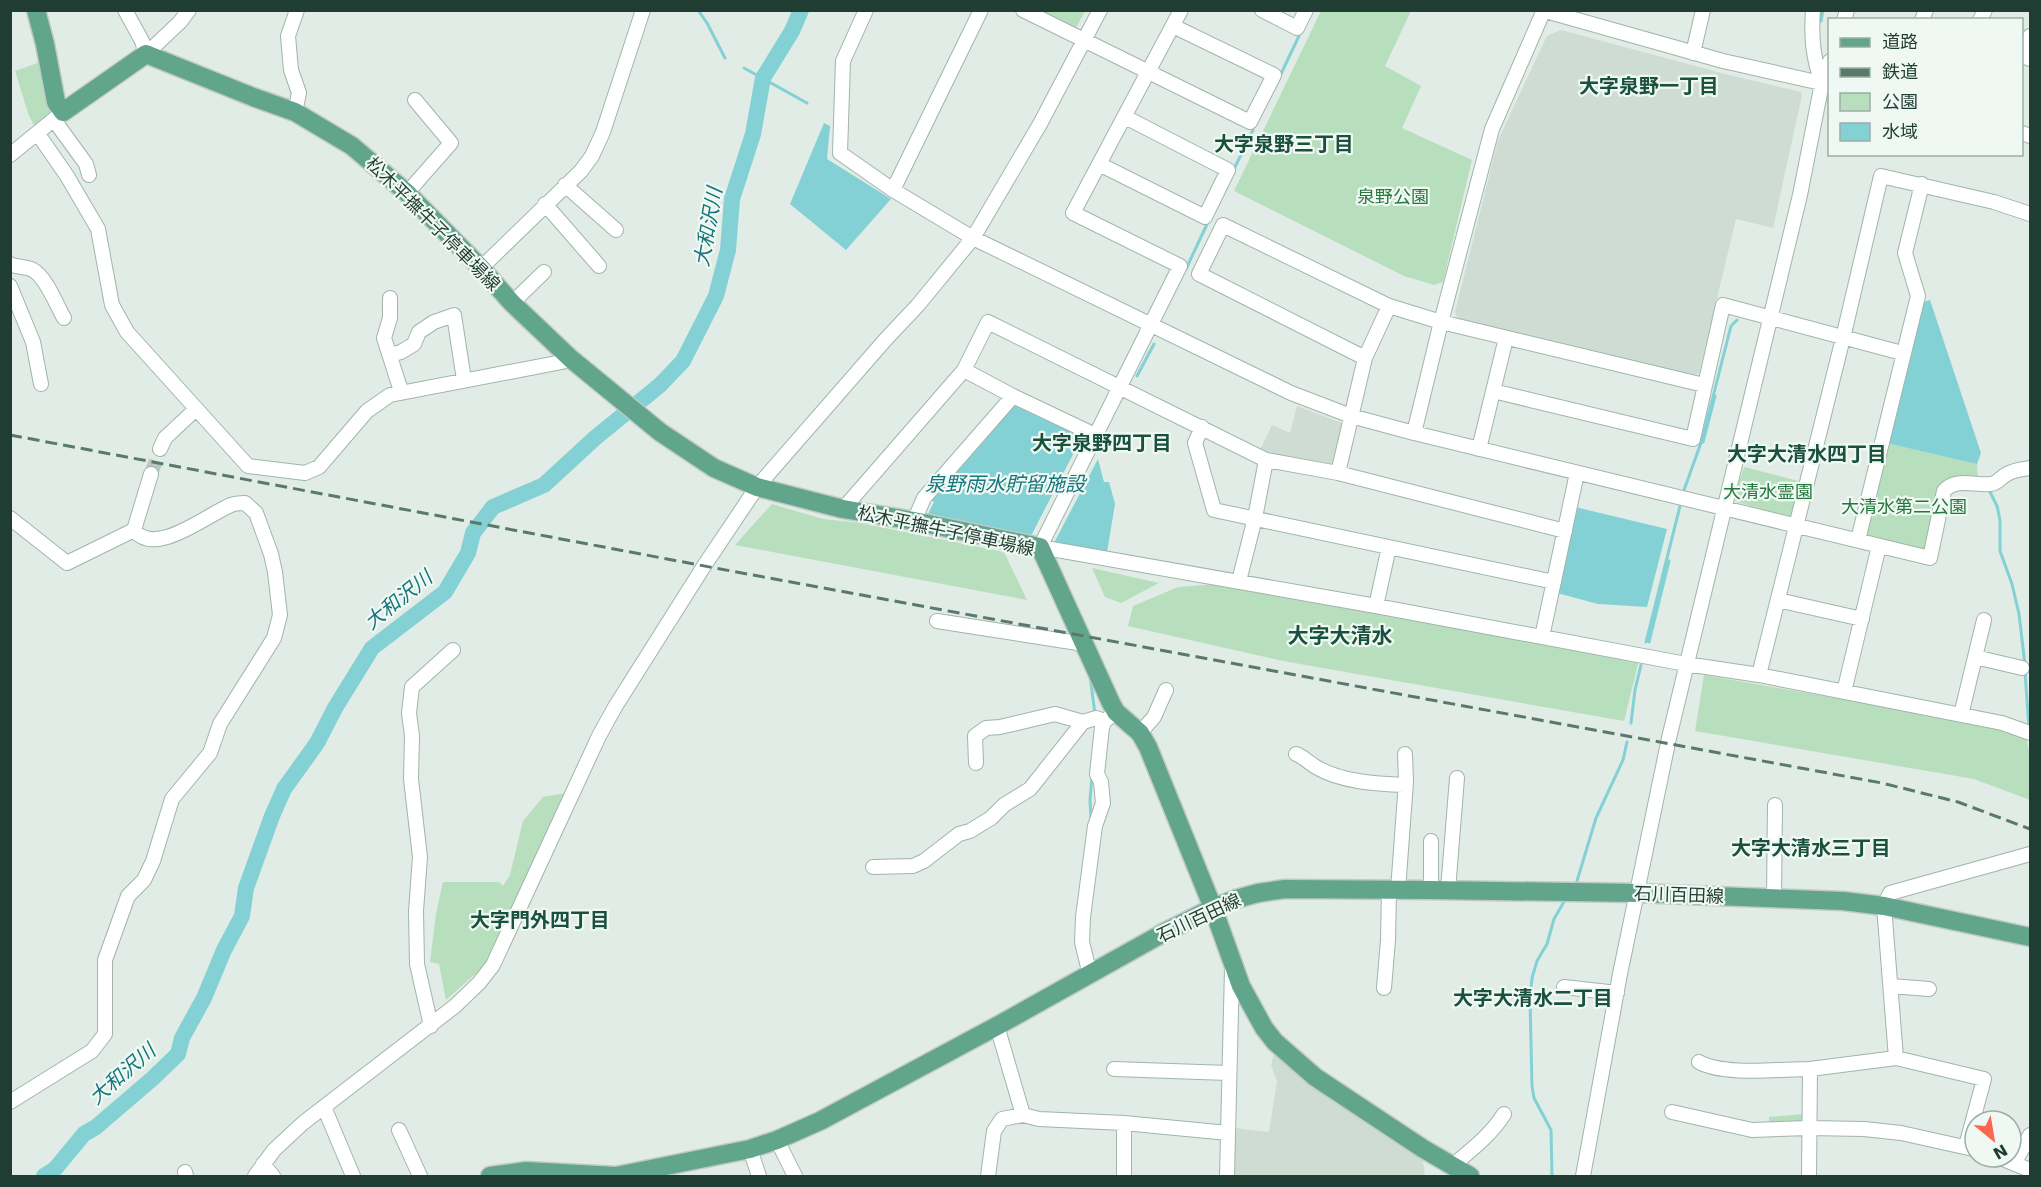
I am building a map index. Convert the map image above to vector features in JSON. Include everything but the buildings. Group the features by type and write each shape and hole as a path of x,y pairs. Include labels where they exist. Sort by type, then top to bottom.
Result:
{"main road":[{"path":"36,10 59,116 146,54"},
{"name":"松木平撫牛子停車場線","path":"146,54 295,112 352,146 406,193 481,268 512,303 570,358 660,432 714,468 757,487 843,509 1040,547 1084,644 1111,716 1140,733 1148,747 1213,908 1241,986 1264,1028 1275,1042 1314,1077 1470,1176"},
{"name":"石川百田線","path":"490,1176 526,1171 544,1174 616,1176 750,1149 777,1140 820,1121 1213,908 1236,899 1285,889 1637,893 1843,901 1884,906 2029,937"}],"street":[{"path":"125,10 142,40 146,54 180,22 189,10"},
{"path":"295,112 298,93 291,70 288,36 297,10"},
{"path":"481,268 581,171 592,156 603,132 644,10"},
{"path":"866,10 843,62 840,153 893,190 973,238 1291,393 1351,416 1414,433 1930,558 1944,491 1948,486 1962,482 1980,485 1995,484 2008,473 2031,468"},
{"path":"893,190 981,10"},
{"path":"1023,10 1250,122 1274,75 1173,26"},
{"path":"255,1176 287,1137 431,1026 479,983 493,965 565,806 615,707 704,566 757,487 918,305 973,238 1040,124 1100,10"},
{"path":"1181,10 1073,213 1180,266 1040,547 1239,581 1686,664 1760,675 1961,715 2028,732"},
{"path":"1262,10 1297,28 1306,10"},
{"path":"1693,53 1703,10"},
{"path":"1583,1176 1637,893 1686,664 1826,84 1814,62 1811,31 1813,10"},
{"path":"1414,433 1492,129 1543,11 1693,53 1826,84"},
{"path":"406,193 451,143 428,108 415,100"},
{"path":"10,155 59,116 86,164 89,175"},
{"path":"1099,164 1205,217 1228,170 1125,117"},
{"path":"38,134 67,176 98,229 112,305 127,332 248,465 304,473 319,467 367,411 390,395 401,391 562,362 570,358"},
{"path":"1760,675 1844,338 1881,176 1994,202 2031,214"},
{"path":"1858,540 1902,353 1918,296 1905,253 1922,184"},
{"path":"565,185 616,230"},
{"path":"545,204 599,266"},
{"path":"1365,358 1199,274 1223,225 1389,306 1441,322 1704,384"},
{"path":"10,264 32,269 40,275 64,318"},
{"path":"512,303 544,272"},
{"path":"10,286 33,342 41,384"},
{"path":"390,298 390,318 384,338 401,391"},
{"path":"1493,391 1693,440 1723,305 1902,353"},
{"path":"1338,473 1365,358 1389,306"},
{"path":"390,355 401,352 414,344 419,332 434,322 454,315 464,380"},
{"path":"843,509 964,370 988,322 1266,460 1338,473 1565,531"},
{"path":"1479,449 1506,338"},
{"path":"964,370 1095,435"},
{"path":"914,521 924,498 1013,396"},
{"path":"160,449 165,438 196,409"},
{"path":"1202,427 1195,443 1214,510 1554,582"},
{"path":"1239,581 1255,518 1266,460"},
{"path":"1542,637 1577,473"},
{"path":"10,518 67,563 134,530 152,474"},
{"path":"10,1102 92,1051 105,1034 105,960 128,896 144,880 153,861 172,799 210,753 220,724 274,638 280,615 271,554 256,513 245,503 234,503 175,535 147,539 138,536 134,530"},
{"path":"1844,692 1879,546"},
{"path":"1376,606 1389,547"},
{"path":"1778,600 1862,619"},
{"path":"1961,715 1984,620"},
{"path":"937,621 1084,644"},
{"path":"431,1026 417,964 416,911 420,857 411,779 412,736 409,713 412,687 453,650"},
{"path":"1975,657 2022,668"},
{"path":"1140,733 1154,717 1166,690"},
{"path":"976,763 975,736 986,728 1000,727 1055,714 1083,722 1111,716"},
{"path":"1090,975 1082,942 1083,917 1095,826 1103,803 1101,782 1097,774 1102,727 1111,716"},
{"path":"873,867 914,866 959,834 970,831 991,818 1020,793 1030,789 1083,722"},
{"path":"1296,754 1316,767 1367,783 1405,785"},
{"path":"1384,988 1405,785 1405,754"},
{"path":"1440,890 1460,795 1457,778"},
{"path":"1774,898 1775,805"},
{"path":"1431,841 1440,890"},
{"path":"1896,1058 1884,906 1890,893 2031,854"},
{"path":"1227,1176 1232,964"},
{"path":"1891,986 1929,989"},
{"path":"1564,987 1617,993"},
{"path":"997,1026 1023,1115"},
{"path":"1699,1062 1710,1068 1730,1070 1810,1069 1896,1058 1984,1079 1978,1109"},
{"path":"1114,1069 1228,1073"},
{"path":"1809,1176 1810,1069"},
{"path":"324,1107 353,1176"},
{"path":"1672,1112 1752,1130 1864,1129 1901,1133 1963,1146"},
{"path":"1452,1166 1481,1142 1504,1114"},
{"path":"985,1176 993,1131 1002,1119 1023,1115 1039,1119 1124,1123 1228,1133"},
{"path":"1124,1123 1124,1176"},
{"path":"399,1131 420,1176"},
{"path":"2023,1148 2031,1135"},
{"path":"777,1140 795,1176"},
{"path":"750,1149 759,1176"},
{"path":"263,1164 273,1176"}],"shaded area":[{"path":"1561,30 1801,92 1773,228 1736,219 1699,373 1693,376 1458,319 1455,312 1498,140 1547,36"},
{"path":"1297,406 1342,423 1344,426 1335,467 1268,454 1260,450 1272,425 1290,433"},
{"path":"1275,1050 1291,1069 1308,1083 1422,1156 1425,1176 1233,1176 1234,1128 1269,1132 1277,1081 1271,1065"}],"green space":[{"path":"1035,11 1085,11 1076,28 1073,29"},
{"name":"泉野公園","path":"1321,11 1409,11 1410,13 1385,66 1421,86 1402,128 1472,160 1443,282 1434,285 1404,276 1234,191"},
{"path":"43,61 52,114 36,129 29,116 15,71"},
{"name":"大清水第二公園","path":"1886,443 1977,464 1978,480 1951,480 1929,548 1923,551 1866,535"},
{"name":"大清水霊園","path":"1744,467 1802,482 1794,514 1789,517 1737,502 1734,499"},
{"path":"772,504 823,519 860,523 1004,552 1027,600 735,545"},
{"path":"1092,568 1159,583 1121,603 1105,597"},
{"path":"1230,583 1429,623 1466,627 1639,660 1624,721 1283,661 1128,626 1133,606 1178,587"},
{"path":"1704,675 1995,726 2026,737 2030,756 2030,800 1974,779 1695,731"},
{"path":"566,793 504,934 482,968 446,1000 439,964 430,962 443,882 499,882 503,886 510,875 523,821 543,797"},
{"path":"1804,1114 1805,1120 1800,1124 1769,1126 1769,1117"}],"water":[{"path":"824,123 830,126 827,159 891,199 846,250 790,204"},
{"path":"1930,300 1981,453 1977,464 1886,443 1920,303"},
{"name":"泉野雨水貯留施設","path":"1013,403 1081,434 1082,437 1032,534 1027,538 926,518 934,502 930,499"},
{"path":"1098,459 1104,482 1109,482 1115,504 1107,552 1057,543 1055,541"},
{"path":"1575,507 1667,529 1647,607 1598,604 1557,593"}],"waterway":[{"path":"698,10 725,58"},
{"name":"大和沢川","path":"44,1176 55,1169 84,1134 96,1127 178,1054 182,1038 204,998 224,950 242,916 246,888 284,789 317,743 335,708 372,648 445,592 468,553 473,533 493,507 544,485 595,438 660,385 683,361 716,296 728,250 732,199 753,134 763,78 792,31 801,10"},
{"path":"1820,10 1821,21"},
{"path":"1821,21 1823,10"},
{"path":"1279,78 1299,36"},
{"path":"744,68 807,103"},
{"path":"1233,171 1253,130"},
{"path":"1186,269 1208,222"},
{"path":"1684,490 1702,440 1731,326 1737,320"},
{"path":"1137,376 1154,344"},
{"path":"1703,442 1715,396"},
{"path":"1989,490 1997,506 2000,520 2000,551 2012,584 2019,614 2025,665"},
{"path":"1646,642 1680,506"},
{"path":"1649,642 1669,561"},
{"path":"1631,723 1641,665"},
{"path":"2025,672 2029,728"},
{"path":"1090,676 1095,714"},
{"path":"1577,881 1596,818 1623,760 1627,742"},
{"path":"1091,818 1092,777"},
{"path":"1552,1176 1551,1130 1534,1098 1532,1086 1530,999 1532,978 1537,961 1547,944 1554,919 1565,900"}],"tunnel":[{"path":"151,474 160,449"}],"railway":[{"path":"10,435 715,568 1882,783 1958,802 2030,829"}],"district":[{"name":"大字泉野一丁目","path":"1649,86"},
{"name":"大字泉野三丁目","path":"1284,144"},
{"name":"大字泉野四丁目","path":"1102,443"},
{"name":"大字大清水四丁目","path":"1807,454"},
{"name":"大字大清水","path":"1340,636"},
{"name":"大字大清水三丁目","path":"1811,848"},
{"name":"大字門外四丁目","path":"540,920"},
{"name":"大字大清水二丁目","path":"1533,998"}]}
